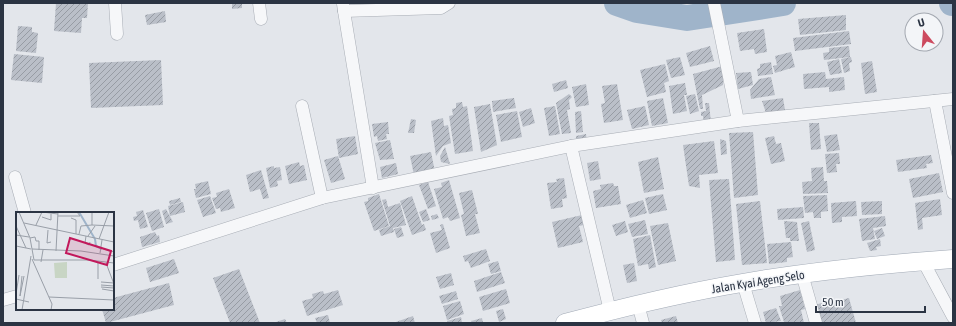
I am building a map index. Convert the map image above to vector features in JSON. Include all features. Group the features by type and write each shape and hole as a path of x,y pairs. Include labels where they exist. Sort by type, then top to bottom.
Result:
{"main road":[{"name":"Jalan Kyai Ageng Selo","path":"565,323 638,304 742,283 802,274 953,259"}],"street":[{"path":"115,3 117,34"},
{"path":"259,3 261,18"},
{"path":"374,188 343,7 441,8 449,3"},
{"path":"714,3 738,121"},
{"path":"114,265 322,198 571,146 738,121 953,99"},
{"path":"935,102 953,192"},
{"path":"302,106 322,198"},
{"path":"571,146 610,311"},
{"path":"15,177 25,212"},
{"path":"923,261 953,317"},
{"path":"802,274 816,323"},
{"path":"742,283 755,323"},
{"path":"3,300 16,296"},
{"path":"638,304 643,323"},
{"path":"947,323 953,321"}],"building":[{"path":"56,3 88,3 87,18 82,18 81,33 54,31"},
{"path":"232,3 242,3 242,8 232,9"},
{"path":"165,11 166,22 147,25 145,15"},
{"path":"846,15 846,30 800,35 798,19"},
{"path":"18,26 32,27 32,32 38,33 36,53 16,51"},
{"path":"764,29 767,52 755,54 754,49 740,51 737,33"},
{"path":"849,31 851,44 795,51 793,38"},
{"path":"710,46 714,61 690,67 686,53"},
{"path":"849,46 850,57 824,60 823,53 829,52 829,48"},
{"path":"791,52 795,67 775,73 773,66 777,65 775,56"},
{"path":"14,54 44,57 42,83 11,80"},
{"path":"680,57 685,75 671,78 666,60"},
{"path":"851,57 852,62 849,63 850,71 844,73 841,59"},
{"path":"839,59 842,73 830,75 827,62"},
{"path":"161,60 163,105 91,108 89,63"},
{"path":"872,61 877,92 865,94 861,63"},
{"path":"771,62 773,74 758,76 757,69 760,68 760,64"},
{"path":"665,64 669,81 664,83 666,92 647,97 640,70"},
{"path":"723,66 723,85 702,95 703,109 700,109 693,74"},
{"path":"751,72 753,85 738,89 736,73"},
{"path":"825,72 826,79 844,77 845,90 829,92 829,87 804,89 803,74"},
{"path":"771,77 775,95 751,99 750,90 759,79"},
{"path":"566,80 568,88 554,92 552,84"},
{"path":"685,83 687,95 684,95 687,111 673,114 669,86"},
{"path":"586,84 589,105 576,107 572,87"},
{"path":"617,84 623,120 604,123 601,104 605,103 602,86"},
{"path":"569,94 572,97 569,100 570,109 567,110 571,133 562,134 556,103"},
{"path":"695,94 699,111 690,114 686,96"},
{"path":"514,98 516,108 493,112 492,101"},
{"path":"663,98 668,123 652,126 647,101"},
{"path":"783,98 785,110 766,113 762,101"},
{"path":"462,102 463,107 467,106 473,151 455,154 449,116 453,115 452,109 456,108 456,103"},
{"path":"705,103 709,103 711,123 704,123 703,116 701,116 701,112 706,111"},
{"path":"490,104 497,145 481,152 474,107"},
{"path":"555,106 560,134 549,136 544,108"},
{"path":"645,106 649,125 632,129 627,110"},
{"path":"531,108 535,123 523,127 519,112"},
{"path":"517,111 522,137 501,142 496,115"},
{"path":"581,111 583,132 576,133 575,112"},
{"path":"443,118 444,126 448,125 451,143 443,146 436,156 431,121"},
{"path":"411,119 416,120 414,133 408,133"},
{"path":"388,122 389,134 386,134 387,139 378,141 377,136 374,137 372,124"},
{"path":"809,123 819,123 821,149 811,150"},
{"path":"753,132 758,195 734,198 729,133"},
{"path":"586,134 587,142 577,144 576,136"},
{"path":"837,134 840,150 827,152 824,136"},
{"path":"355,136 358,154 339,158 336,139"},
{"path":"774,136 776,144 781,143 785,161 771,164 765,138"},
{"path":"720,139 726,141 727,154 721,155"},
{"path":"390,140 394,159 380,160 375,143"},
{"path":"714,141 718,173 699,175 700,188 689,186 683,145"},
{"path":"445,147 450,164 441,162 440,156"},
{"path":"431,152 435,172 414,175 410,156"},
{"path":"839,153 840,164 836,164 837,172 827,173 825,154"},
{"path":"931,155 933,163 926,164 927,168 898,172 896,160"},
{"path":"338,156 345,179 331,183 324,160"},
{"path":"658,157 664,189 644,193 638,162"},
{"path":"598,161 601,179 590,181 587,163"},
{"path":"299,162 300,166 304,165 307,180 289,184 285,166"},
{"path":"396,163 398,174 382,178 380,167"},
{"path":"274,166 274,168 280,167 282,180 277,181 278,186 270,188 266,168"},
{"path":"823,167 824,181 827,181 828,193 803,194 802,182 812,181 811,168"},
{"path":"261,170 269,198 263,199 260,189 250,192 246,175"},
{"path":"939,173 943,192 913,198 909,179"},
{"path":"564,178 567,198 562,199 563,207 551,209 547,183 557,182 556,179"},
{"path":"729,179 735,260 716,262 709,180"},
{"path":"449,180 460,218 450,221 448,217 443,219 434,189 442,187 441,183"},
{"path":"208,181 211,194 196,198 194,189 196,189 195,184"},
{"path":"428,182 436,206 428,209 419,185"},
{"path":"613,183 614,186 618,186 621,204 596,208 593,191 601,189 600,185"},
{"path":"229,189 235,208 221,212 220,208 216,209 212,198 217,197 216,193"},
{"path":"472,190 478,214 475,214 480,233 466,236 461,215 464,214 459,193"},
{"path":"379,194 389,226 374,231 364,202 368,201 368,198"},
{"path":"663,194 667,210 649,214 645,198"},
{"path":"827,195 828,211 821,212 821,218 814,218 813,212 805,213 803,196"},
{"path":"210,196 216,213 203,217 197,200"},
{"path":"412,196 422,225 424,224 426,230 412,235 400,201"},
{"path":"180,198 181,202 170,205 169,201"},
{"path":"386,199 388,207 400,203 406,225 393,228 394,232 381,236 379,230 390,226 382,200"},
{"path":"940,199 942,215 922,218 923,229 918,230 915,203"},
{"path":"643,200 647,213 630,218 626,205"},
{"path":"760,201 767,263 742,265 736,204"},
{"path":"856,201 857,216 842,217 842,222 832,223 831,203"},
{"path":"882,201 882,214 862,215 861,202"},
{"path":"183,202 185,212 170,216 168,206"},
{"path":"803,207 804,218 778,220 777,209"},
{"path":"159,209 164,227 152,231 146,213"},
{"path":"166,209 173,222 166,224 162,211"},
{"path":"426,209 430,220 423,222 419,212"},
{"path":"143,210 148,227 140,229 138,220 134,221 133,217 137,216 136,212"},
{"path":"437,214 439,218 432,220 431,216"},
{"path":"582,215 584,225 579,226 583,242 558,248 552,222"},
{"path":"885,216 886,226 873,228 875,239 862,241 859,219"},
{"path":"645,220 648,234 632,237 628,224"},
{"path":"625,221 628,232 616,236 612,225"},
{"path":"784,221 797,222 799,241 790,241 790,238 786,238"},
{"path":"809,221 815,250 807,252 801,223"},
{"path":"668,223 676,261 658,265 650,226"},
{"path":"443,224 450,248 436,253 430,233 442,230 440,225"},
{"path":"401,227 404,236 397,238 394,229"},
{"path":"882,228 885,236 877,239 874,231"},
{"path":"155,232 157,236 159,235 160,242 142,247 140,237"},
{"path":"650,235 656,267 649,269 648,264 638,266 633,239"},
{"path":"880,239 881,246 876,247 877,250 870,251 867,243"},
{"path":"791,242 793,257 787,258 787,262 769,264 767,244"},
{"path":"486,249 490,261 471,268 468,261 465,262 463,256"},
{"path":"174,259 179,273 150,282 146,268"},
{"path":"498,261 501,271 491,274 488,264"},
{"path":"634,263 637,281 627,283 623,265"},
{"path":"239,269 260,323 230,323 213,278"},
{"path":"501,272 505,283 477,292 474,281"},
{"path":"451,273 454,285 440,289 436,277"},
{"path":"169,283 174,305 106,323 102,310 114,310 114,298"},
{"path":"506,289 510,303 483,311 479,297"},
{"path":"338,290 343,305 307,316 302,301 313,298 312,294 323,291 324,294"},
{"path":"800,290 805,309 801,310 804,323 784,322 779,306 782,306 780,296"},
{"path":"456,291 458,299 442,304 439,296"},
{"path":"849,298 856,323 820,323 815,305 825,302 826,304"},
{"path":"460,301 464,314 447,320 443,306"},
{"path":"776,308 781,321 766,323 763,312"},
{"path":"503,309 506,319 499,322 496,311"},
{"path":"328,315 330,323 317,323 315,318"},
{"path":"413,316 415,323 393,323"},
{"path":"676,316 678,323 662,323 661,320"},
{"path":"461,317 462,323 447,323 447,321"},
{"path":"482,318 483,323 472,323 471,321"},
{"path":"285,319 287,323 273,323"}],"waterway":[{"path":"617,3 637,10 687,18 783,3"}]}
